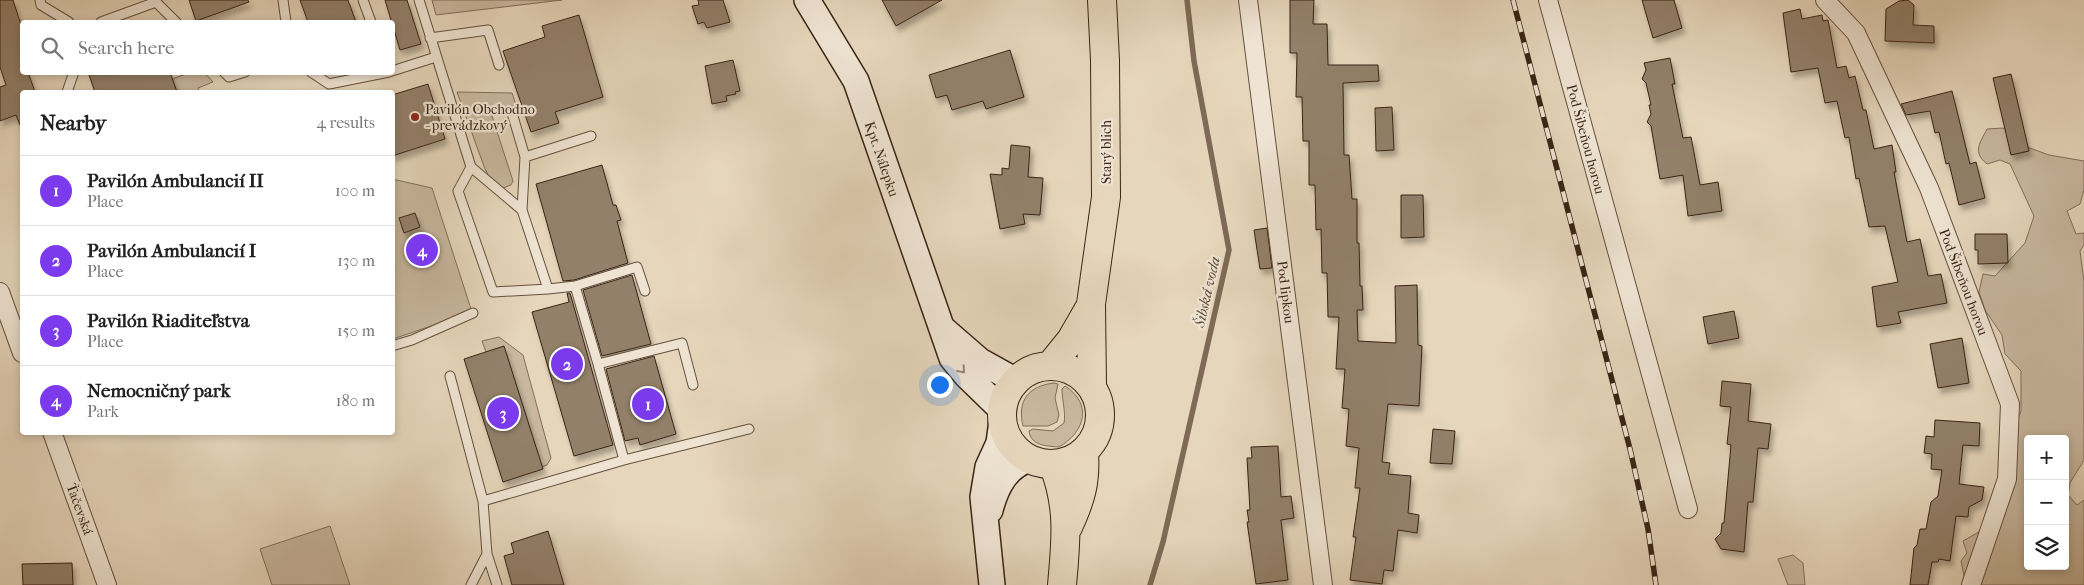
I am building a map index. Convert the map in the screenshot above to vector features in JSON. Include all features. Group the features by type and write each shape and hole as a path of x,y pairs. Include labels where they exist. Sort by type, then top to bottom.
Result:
{"main road":[{"name":"Starý blich","path":"1092,387 1091,304 1106,197 1106,60 1102,0"},
{"name":"Starý blich","path":"1050,366 1071,340 1091,304"},
{"path":"1041,462 1075,459 1093,441 1100,421 1098,400 1092,387 1081,376 1066,368 1050,366 1038,368 1016,381 1007,394 1002,416 1007,436 1016,449 1041,462 1061,484 1067,530 1062,585"},
{"path":"1067,530 1080,501 1086,475 1084,452"}],"street":[{"name":"Kpt. Nálepku","path":"807,0 856,81 952,358 1002,416"},
{"name":"Pod lipkou","path":"1248,0 1323,585"},
{"name":"Pod Šibeňou horou","path":"1548,0 1688,508"},
{"name":"Pod Šibeňou horou","path":"1825,0 1856,33 1928,188 2010,404 2007,479 1971,585"},
{"path":"0,292 19,332"},
{"path":"940,327 980,361 1016,381"},
{"path":"992,585 983,496 988,467 1000,442 1002,416"},
{"name":"Ťačevská","path":"53,435 107,585"},
{"path":"986,526 995,491 1007,474 1017,463 1041,462"}],"lane":[{"path":"40,0 41,5 66,20"},
{"path":"284,0 286,20"},
{"path":"363,0 370,20"},
{"path":"419,0 471,167 522,210"},
{"path":"106,20 156,2 174,20"},
{"path":"430,38 488,30 499,65"},
{"path":"395,70 436,56"},
{"path":"68,90 73,75"},
{"path":"316,75 329,84 377,75"},
{"path":"512,113 525,157 522,210 548,289"},
{"path":"525,157 591,136"},
{"path":"471,167 458,190 493,292 576,286 637,267 645,291"},
{"path":"576,286 624,460"},
{"path":"395,345 412,340 473,313"},
{"path":"598,364 682,343 693,385"},
{"path":"450,376 483,501 487,554 497,585"},
{"path":"483,501 624,460 749,429"},
{"path":"471,585 487,554"}],"shaded area":[{"path":"432,0 562,0 436,15"},
{"path":"183,75 207,75 213,82 198,88 199,90 176,90 172,79"},
{"path":"457,92 512,93 516,105 491,113 513,181 511,185 503,188 490,178"},
{"path":"2003,128 2027,147 2049,155 2084,161 2084,190 2080,204 2067,211 2076,234 2084,233 2084,245 2080,251 2084,281 2084,460 2070,483 2069,489 2069,435 2024,435 2024,570 2069,570 2069,496 2077,505 2084,500 2084,585 1966,585 1961,561 1967,553 1963,541 1984,529 2007,450 2021,411 2021,371 2005,354 2002,335 1985,310 1979,292 1983,274 1995,276 2025,243 2034,216 2010,164 2000,160 1987,164 1982,160 1979,147 1987,129"},
{"path":"395,180 432,188 472,312 395,338"},
{"path":"499,337 523,355 551,458 547,465 542,467 482,341"},
{"path":"1054,383 1058,384 1055,398 1059,415 1057,422 1048,426 1023,426 1022,409 1026,396 1037,387"},
{"path":"1065,386 1080,401 1082,418 1080,426 1068,441 1059,447 1040,444 1033,440 1029,431 1033,429 1053,431 1064,423 1062,389"},
{"path":"330,526 350,585 272,585 260,549"},
{"path":"1793,555 1803,563 1805,585 1788,585 1778,559"}],"building":[{"path":"0,0 13,0 20,22 20,75 29,75 34,90 20,90 20,125 16,115 0,121 0,87 6,85 0,67"},
{"path":"189,0 248,0 249,2 199,20 196,20"},
{"path":"300,0 348,0 355,20 307,20"},
{"path":"385,0 407,0 421,44 400,50 395,33 395,20 391,20"},
{"path":"698,0 723,0 730,22 707,28 704,22 698,24 692,6 699,5"},
{"path":"882,0 942,0 896,26"},
{"path":"1290,0 1314,0 1313,24 1327,24 1328,65 1378,65 1379,81 1343,83 1344,155 1349,155 1352,199 1357,199 1357,243 1359,243 1360,286 1362,286 1363,310 1357,310 1358,341 1396,343 1395,286 1417,285 1418,345 1422,346 1419,406 1388,404 1382,462 1390,463 1388,474 1411,476 1408,513 1419,515 1417,533 1398,530 1393,571 1384,570 1382,584 1350,580 1356,537 1353,537 1360,488 1355,488 1359,448 1346,446 1349,409 1342,408 1345,369 1336,369 1339,317 1328,317 1327,273 1322,273 1321,229 1316,230 1315,185 1309,185 1309,141 1303,141 1302,97 1296,97 1297,53 1290,53"},
{"path":"1642,0 1674,0 1682,28 1653,38"},
{"path":"1908,0 1914,5 1913,25 1934,26 1934,43 1885,41 1886,9 1899,1"},
{"path":"1800,9 1802,19 1822,15 1823,21 1828,20 1837,68 1846,66 1849,78 1855,76 1863,110 1866,110 1874,149 1892,145 1896,172 1894,172 1907,242 1920,239 1928,276 1941,274 1947,303 1898,312 1901,323 1877,327 1872,287 1898,282 1885,226 1869,227 1859,178 1856,179 1849,137 1845,138 1837,101 1825,103 1818,68 1791,72 1783,13"},
{"path":"579,15 603,97 555,112 559,123 531,132 503,51 545,37 542,26"},
{"path":"1010,50 1024,97 986,109 983,101 952,110 947,95 936,98 929,75"},
{"path":"1670,58 1675,84 1672,84 1683,138 1691,137 1700,185 1718,182 1722,211 1688,216 1683,175 1660,179 1651,126 1647,122 1651,114 1649,105 1651,105 1646,83 1642,79 1646,70 1644,63"},
{"path":"733,60 740,91 726,96 727,101 712,104 705,66"},
{"path":"2011,74 2029,151 2011,155 1993,78"},
{"path":"89,75 171,75 176,90 94,90"},
{"name":"Pavilón Obchodno - prevádzkový","path":"428,84 445,139 395,155 395,94"},
{"path":"1952,91 1970,164 1976,162 1985,198 1959,205 1949,163 1946,164 1939,132 1935,133 1930,111 1906,115 1901,104"},
{"path":"1392,107 1394,150 1376,151 1375,108"},
{"path":"1011,145 1030,147 1028,177 1043,178 1040,215 1023,214 1025,224 1000,229 990,174 1002,175 1002,168 1009,169"},
{"path":"602,165 613,205 616,205 621,220 617,221 628,263 574,280 563,281 536,184"},
{"path":"1401,195 1423,195 1424,237 1401,238"},
{"path":"415,213 420,227 404,233 399,218"},
{"path":"1267,228 1272,268 1260,269 1254,230"},
{"path":"1975,234 2007,234 2008,263 1978,264 1978,250 1975,250"},
{"path":"632,275 651,344 602,356 583,290"},
{"path":"567,293 570,293 613,445 574,456 532,312 569,302"},
{"path":"1734,311 1739,338 1708,344 1703,317"},
{"path":"1962,338 1969,383 1938,388 1930,344"},
{"path":"504,346 543,469 503,482 464,359"},
{"path":"654,356 676,434 640,445 638,438 625,441 606,369"},
{"path":"1722,381 1751,384 1748,421 1771,424 1768,449 1758,448 1753,502 1748,502 1744,552 1721,549 1715,539 1721,533 1722,523 1724,523 1731,445 1727,444 1731,407 1720,406"},
{"path":"1935,420 1980,423 1979,446 1963,445 1959,484 1984,487 1982,500 1969,507 1968,517 1956,516 1950,561 1939,559 1938,562 1932,562 1928,585 1910,585 1914,548 1917,545 1920,529 1926,529 1931,502 1938,496 1942,470 1931,469 1932,454 1924,453 1926,436 1934,437"},
{"path":"1433,429 1455,431 1452,464 1430,463"},
{"path":"1278,446 1281,497 1291,496 1294,518 1281,520 1288,580 1256,584 1247,522 1249,522 1247,510 1250,510 1247,458 1252,458 1251,447"},
{"path":"548,531 564,585 512,585 504,556 514,553 511,543"},
{"path":"72,563 73,585 23,585 22,564"}],"waterway":[{"name":"Šibská voda","path":"1150,585 1163,542 1229,250 1194,61 1187,0"}],"railway":[{"path":"1513,0 1630,449 1648,529 1656,585"}],"place":[{"name":"Pavilón Obchodno - prevádzkový","path":"415,117"},
{"name":"Nemocničný park","path":"422,250"},
{"name":"Pavilón Ambulancií I","path":"567,364"},
{"name":"Pavilón Ambulancií II","path":"648,404"},
{"name":"Pavilón Riaditeľstva","path":"503,413"}]}
